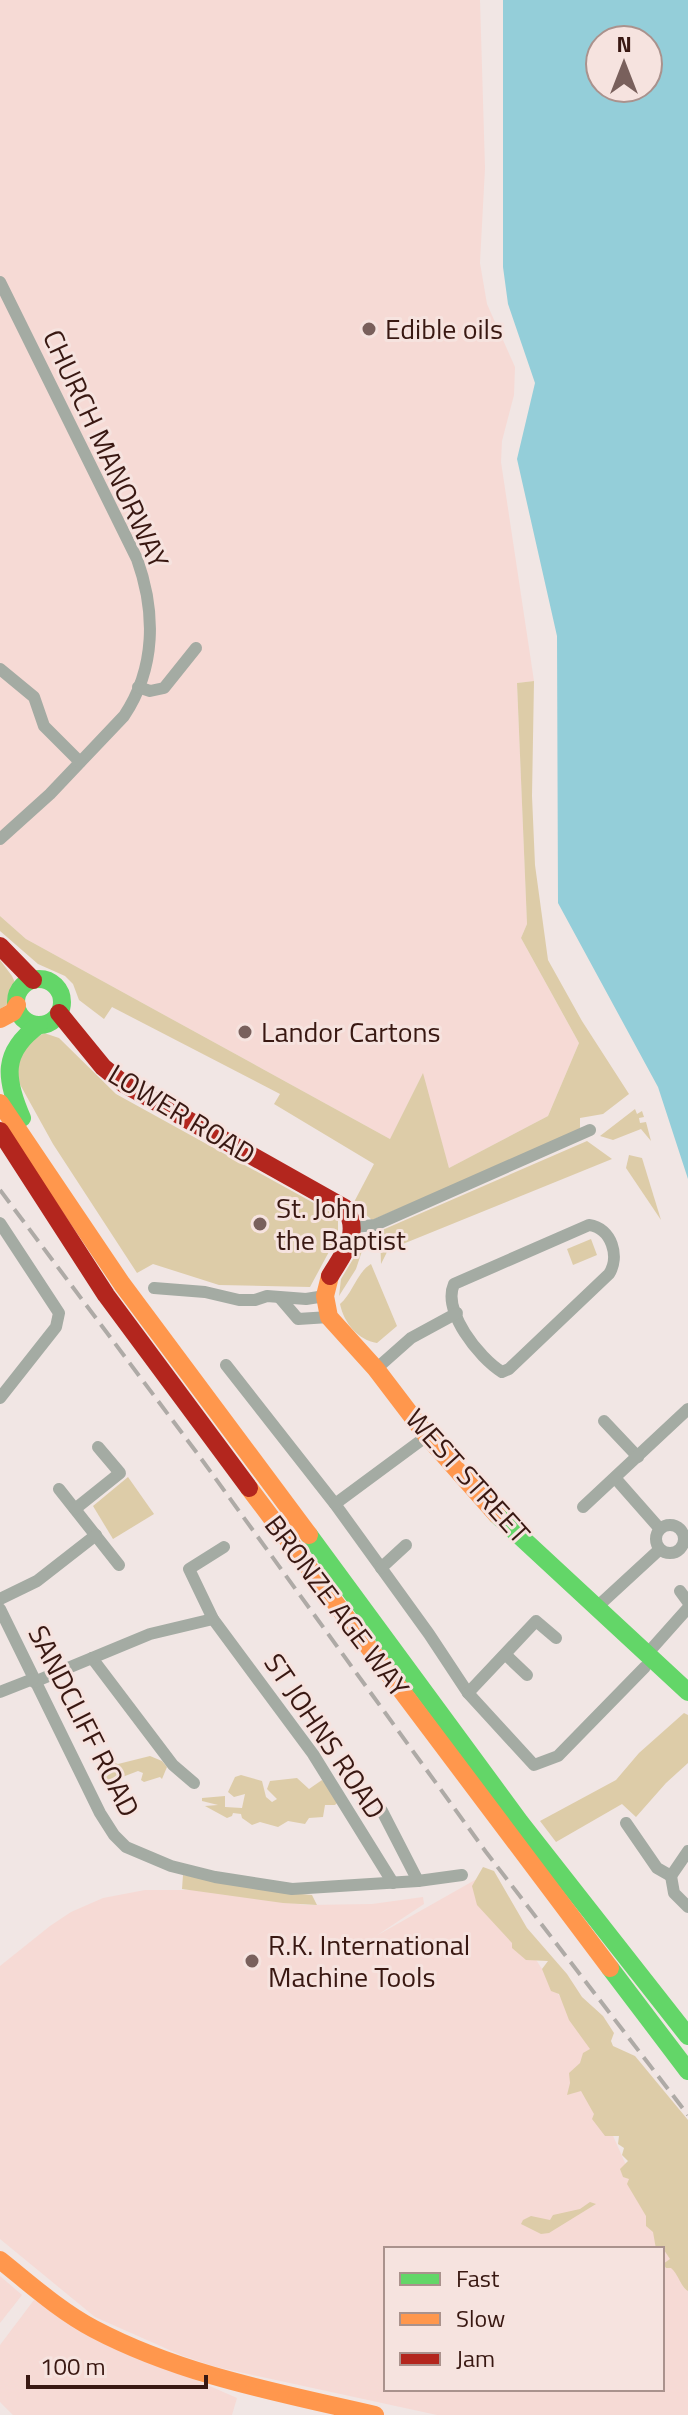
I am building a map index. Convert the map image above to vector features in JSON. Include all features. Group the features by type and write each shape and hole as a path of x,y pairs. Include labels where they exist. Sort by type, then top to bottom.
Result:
{"main road":[{"path":"0,946 33,980"},
{"path":"0,1019 13,1012 20,989 33,980 44,979 59,990 62,998 59,1013 48,1023 24,1032 15,1041 8,1054 6,1070 10,1092 47,1173"},
{"path":"17,1005 25,1020 39,1025"},
{"name":"LOWER ROAD","path":"59,1013 103,1067 124,1084 345,1208 353,1227"},
{"name":"BRONZE AGE WAY","path":"0,1103 122,1284 388,1640 513,1826"},
{"name":"BRONZE AGE WAY","path":"0,1131 106,1295 368,1649 688,2036"},
{"path":"329,1317 325,1296 329,1278 351,1244 353,1227"},
{"name":"WEST STREET","path":"329,1317 494,1512 597,1607 646,1660 688,1692"},
{"name":"BRONZE AGE WAY","path":"533,1851 688,2071"},
{"path":"0,2260 91,2328 125,2344 213,2377 375,2415"}],"street":[{"name":"CHURCH MANORWAY","path":"0,282 137,559 150,605 151,635 144,672 124,716 0,839"},
{"path":"138,687 150,691 164,688 196,648"},
{"path":"0,669 34,697 44,726 80,762"},
{"path":"353,1227 375,1225 590,1130"},
{"path":"0,1223 59,1313 56,1327 0,1398"},
{"path":"589,1225 600,1226 605,1232 616,1264 609,1274 509,1369 502,1372 488,1363 470,1344 457,1313 450,1293 454,1284 461,1279 589,1225"},
{"path":"154,1288 205,1292 235,1300 255,1300 267,1296 325,1296"},
{"path":"280,1298 298,1319 329,1317"},
{"path":"376,1369 411,1338 457,1313"},
{"path":"226,1365 335,1504 468,1693 529,1769 558,1756 646,1660 685,1600"},
{"path":"0,1376 14,1382"},
{"path":"583,1507 686,1415"},
{"path":"604,1421 638,1457"},
{"path":"335,1504 427,1436"},
{"path":"75,1509 120,1473 98,1447"},
{"path":"616,1479 660,1529"},
{"path":"59,1489 119,1565"},
{"path":"667,1525 684,1525 683,1553 660,1549 656,1541 660,1529 667,1525"},
{"path":"0,1599 37,1581 96,1535"},
{"path":"381,1568 406,1545"},
{"name":"ST JOHNS ROAD","path":"224,1547 189,1569 213,1619 313,1754 393,1883"},
{"path":"597,1607 660,1549"},
{"name":"SANDCLIFF ROAD","path":"0,1609 100,1813 126,1847 171,1866 215,1877 292,1889 462,1875"},
{"path":"0,1692 150,1634 213,1619"},
{"path":"468,1693 536,1621 556,1638"},
{"path":"506,1655 527,1675"},
{"path":"92,1658 173,1765 194,1783"},
{"path":"382,1811 418,1881"},
{"path":"626,1823 657,1868 671,1876"},
{"path":"688,1851 671,1876 674,1893 688,1907"}],"shaded area":[{"path":"0,0 480,0 485,168 480,263 487,304 515,367 514,395 502,441 501,462 534,681 517,683 527,924 521,938 579,1043 548,1116 449,1168 422,1075 390,1139 26,939 0,916"},
{"path":"534,681 532,796 535,865 548,960 582,1021 629,1094 603,1114 580,1118 580,1131 372,1220 353,1204 374,1164 274,1104 280,1094 112,1007 104,1019 79,1000 73,984 65,976 38,964 0,931 0,916 26,939 390,1139 423,1073 449,1168 548,1116 579,1043 521,938 527,924 517,683"},
{"path":"0,960 17,987 11,1002 0,1009"},
{"path":"44,1033 59,1038 116,1094 338,1219 338,1235 310,1287 219,1285 153,1264 137,1273 53,1144 17,1079 19,1049"},
{"path":"635,1109 637,1114 642,1111 644,1117 639,1118 640,1123 646,1122 651,1141 641,1129 613,1140 600,1136"},
{"path":"587,1141 612,1159 388,1250 381,1264 380,1231"},
{"path":"629,1155 642,1158 661,1220 626,1168"},
{"path":"367,1236 356,1269 339,1296 341,1279"},
{"path":"591,1239 597,1255 573,1265 567,1249"},
{"path":"371,1264 397,1326 377,1343 353,1330 340,1304"},
{"path":"128,1477 154,1514 113,1539 93,1506"},
{"path":"684,1713 688,1715 688,1763 636,1817 622,1804 556,1842 540,1821 616,1780 639,1753"},
{"path":"150,1756 167,1767 162,1779 144,1782 141,1780 143,1773 138,1771 104,1785 99,1775 107,1763 118,1764"},
{"path":"241,1775 262,1781 266,1797 272,1802 277,1799 267,1789 270,1781 297,1778 309,1789 322,1780 339,1801 335,1805 325,1805 323,1817 309,1818 305,1824 288,1821 278,1827 260,1822 252,1825 241,1814 233,1813 227,1818 205,1806 218,1805 202,1801 202,1798 225,1796 225,1807 242,1808 245,1794 234,1797 228,1792 235,1777"},
{"path":"483,1867 494,1871 527,1928 567,1974 582,1997 603,2016 614,2033 613,2046 635,2056 688,2120 688,2291 674,2271 664,2265 670,2259 664,2247 656,2247 653,2232 646,2226 646,2216 627,2184 629,2179 623,2177 620,2169 628,2161 622,2155 624,2148 618,2144 619,2136 605,2136 592,2119 594,2114 581,2091 567,2095 569,2073 580,2063 583,2053 590,2049 569,2020 559,1994 551,1991 542,1969 548,1961 526,1960 512,1948 512,1943 477,1905 472,1886"},
{"path":"183,1875 312,1895 317,1905 182,1889"},
{"path":"482,1876 593,2048 610,2129 634,2183 688,2262 688,2415 437,2415 216,2367 183,2356 95,2317 0,2239 0,1966 50,1926 71,1912 103,1898 145,1890 196,1890 306,1905 372,1904 423,1897 424,1904 376,1936"},
{"path":"590,2202 596,2204 549,2233 541,2234 521,2224 531,2216 550,2220 553,2215 580,2209"},
{"path":"0,2276 22,2295 0,2323"},
{"path":"34,2300 139,2355 237,2398 232,2415 13,2415 0,2402 0,2345"}],"water":[{"path":"503,0 688,0 688,1179 658,1087 558,903 557,636 517,459 535,383 508,304 503,267"}],"railway":[{"path":"0,1190 197,1453 486,1852 688,2115"}],"traffic: fast":[{"path":"39,979 55,986 62,1002 55,1018 39,1025 23,1018 16,1002 23,986 39,979"},
{"path":"22,1118 10,1079 12,1056 18,1045 39,1025"},
{"path":"497,1515 688,1692"},
{"path":"309,1535 520,1822 688,2036"},
{"path":"610,1968 688,2071"}],"traffic: slow":[{"path":"0,1019 13,1012 17,1005"},
{"path":"0,1103 122,1284 309,1535"},
{"path":"330,1276 325,1296 329,1317 497,1515"},
{"path":"249,1488 610,1968"},
{"path":"0,2260 69,2314 127,2345 196,2371 375,2415"}],"traffic: jam":[{"path":"0,946 33,980"},
{"path":"59,1013 103,1067 124,1084 345,1208 350,1217 351,1235 330,1276"},
{"path":"0,1131 106,1295 249,1488"}],"place":[{"name":"Edible oils","path":"369,329"},
{"name":"Landor Cartons","path":"245,1032"},
{"name":"St. John the Baptist","path":"260,1224"},
{"name":"R.K. International Machine Tools","path":"252,1961"}]}
